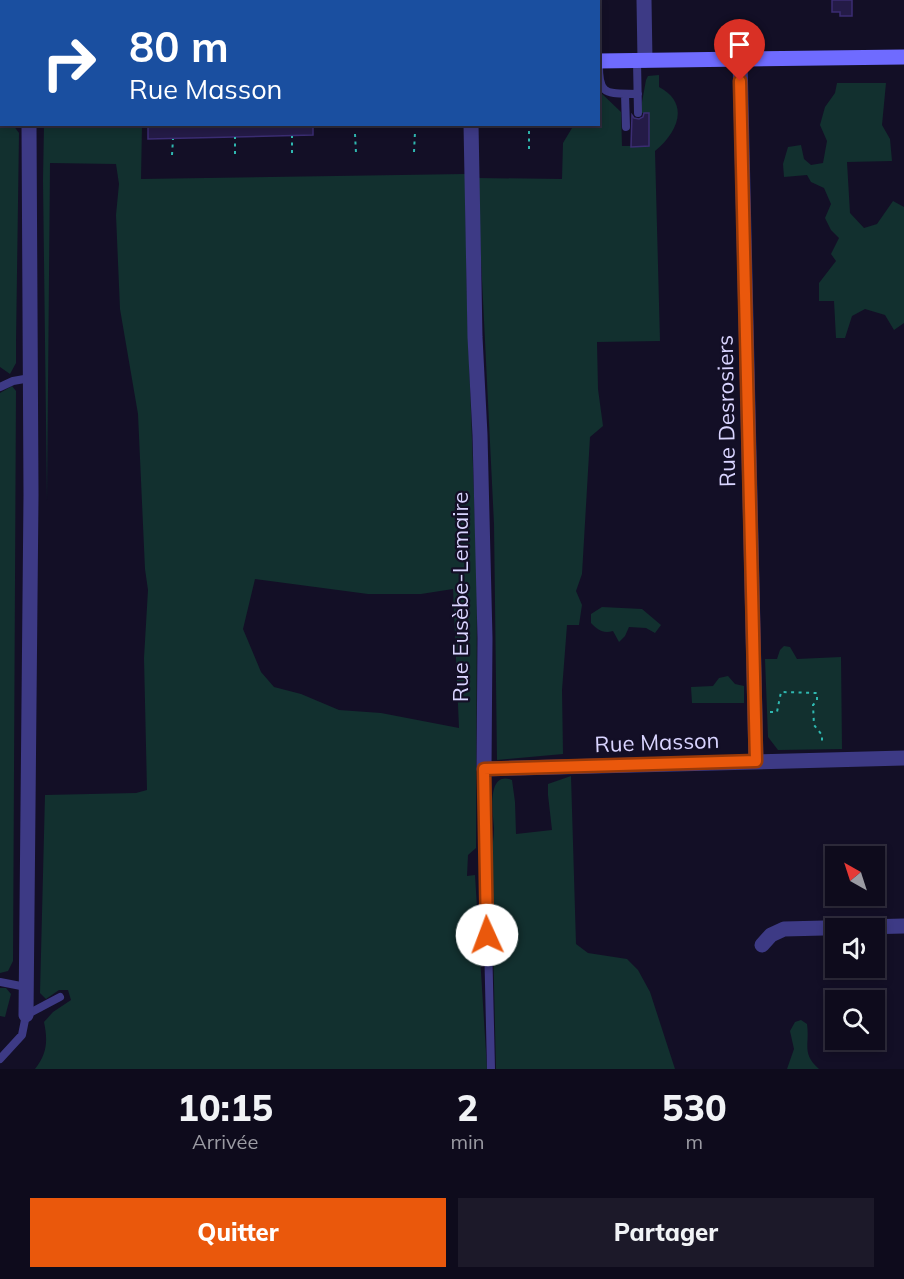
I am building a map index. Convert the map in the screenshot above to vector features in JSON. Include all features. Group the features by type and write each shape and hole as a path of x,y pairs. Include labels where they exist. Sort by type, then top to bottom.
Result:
{"main road":[{"path":"600,61 904,57"}],"street":[{"path":"637,61 645,0"},
{"name":"Rue Desrosiers","path":"740,59 756,761"},
{"path":"26,1015 31,495 29,126"},
{"name":"Rue Eusèbe-Lemaire","path":"471,126 485,638 484,769"},
{"name":"Rue Masson","path":"484,769 904,758"},
{"path":"762,945 771,935 784,929 904,926"}],"lane":[{"path":"637,61 638,113"},
{"path":"600,85 612,93 638,94"},
{"path":"625,94 626,127"},
{"path":"1,385 30,378"},
{"name":"Rue Eusèbe-Lemaire","path":"484,769 491,1069"},
{"path":"0,982 26,987"},
{"path":"0,1059 22,1035 26,1015 60,998"}],"path":[{"path":"529,131 529,149"},
{"path":"414,152 415,132"},
{"path":"355,134 356,153"},
{"path":"292,136 292,153"},
{"path":"235,137 235,154"},
{"path":"171,155 172,139"},
{"path":"767,712 777,712 781,692 817,693 817,702 813,705 814,725 822,735 822,760"}],"green space":[{"path":"659,75 659,87 669,94 678,110 677,119 669,136 655,151 660,341 597,342 598,389 603,426 590,437 582,574 576,591 582,605 579,625 567,625 562,690 563,754 497,760 494,524 477,178 562,179 563,143 571,126 600,126 600,92 621,112 622,146 649,146 649,113 640,113 648,76"},
{"path":"837,83 886,83 882,125 890,139 892,161 847,162 850,213 864,228 877,224 893,201 904,207 904,323 894,330 885,315 865,309 852,316 845,338 836,338 834,301 819,301 819,283 836,261 831,254 839,238 831,230 825,218 831,204 824,188 811,182 807,175 784,177 783,164 788,147 801,145 804,159 811,165 823,163 827,141 820,125 825,107 835,93"},
{"path":"0,126 14,126 19,133 16,363 10,374 0,367"},
{"path":"44,126 142,126 141,179 465,174 467,304 477,576 476,848 468,855 467,876 475,875 487,1069 35,1069 46,1047 44,1022 53,1012 71,1000 68,990 59,990 46,999 40,993 45,795 136,793 147,790 144,658 148,590 145,569 138,414 120,309 116,215 119,184 116,164 50,163 47,502","holes":["255,579 368,594 421,594 453,589 459,728 381,713 339,710 301,694 274,687 261,672 243,629"]},
{"path":"12,386 16,391 13,961 8,971 0,973 0,393"},
{"path":"602,607 642,609 661,625 655,633 646,628 629,627 619,642 613,631 601,631 591,623 591,614"},
{"path":"784,646 790,647 797,659 841,657 842,749 778,750 768,737 765,659 777,659"},
{"path":"728,676 735,684 744,686 744,703 692,703 691,687 713,686 719,678"},
{"path":"571,776 576,944 588,953 627,959 638,970 650,992 675,1069 496,1069 491,857 494,832 492,804 495,787 498,781 512,780 516,834 552,830 548,784"},
{"path":"0,988 6,988 11,994 5,1017 0,1016"},
{"path":"801,1020 807,1024 808,1053 819,1069 787,1069 794,1049 790,1031 795,1022"}],"building":[{"path":"832,0 852,0 852,16 840,16 840,12 832,12"},
{"path":"644,113 649,113 649,146 631,147 632,115 639,119"},
{"path":"148,126 313,126 313,135 148,139"}],"route":[{"path":"487,935 484,769 756,761 740,81"}]}
